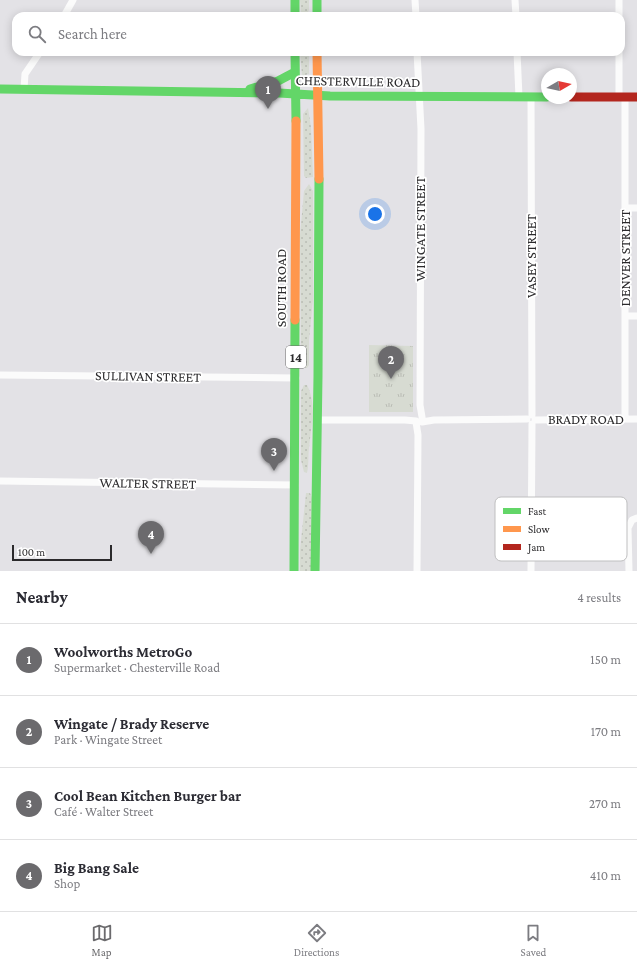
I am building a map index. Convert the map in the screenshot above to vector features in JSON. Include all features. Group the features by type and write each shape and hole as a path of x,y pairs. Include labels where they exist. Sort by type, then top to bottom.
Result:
{"main road":[{"path":"295,0 295,12"},
{"path":"316,0 317,12"},
{"name":"SOUTH ROAD","path":"294,571 317,420 307,378 307,182 295,94 295,56"},
{"name":"SOUTH ROAD","path":"315,571 306,485 307,182 318,95 317,56"},
{"path":"240,92 278,81 295,72"},
{"name":"CHESTERVILLE ROAD","path":"0,89 240,92 318,95 541,97"},
{"path":"577,97 637,97"}],"street":[{"path":"66,12 73,0"},
{"path":"415,0 416,12"},
{"path":"515,0 516,12"},
{"path":"619,12 620,0"},
{"path":"24,89 25,74 37,56"},
{"name":"WINGATE STREET","path":"417,56 419,96 420,405 418,435 417,571"},
{"path":"517,56 519,97"},
{"name":"DENVER STREET","path":"619,56 625,208 625,419"},
{"name":"VASEY STREET","path":"531,97 531,497"},
{"path":"625,208 637,208"},
{"path":"625,316 637,316"},
{"name":"SULLIVAN STREET","path":"0,374 307,378"},
{"name":"BRADY ROAD","path":"317,420 637,419"},
{"name":"WALTER STREET","path":"0,481 306,485"},
{"path":"629,571 628,528 634,519"},
{"name":"VASEY STREET","path":"531,561 531,571"}],"green space":[{"path":"300,0 309,0 308,12 301,12"},
{"path":"300,56 309,56 309,74 302,76"},
{"path":"308,108 311,127 313,177 306,178 304,176 303,114"},
{"path":"309,184 313,191 313,300 309,340 309,365 307,368 303,368 301,360 300,235 304,191"},
{"path":"369,345 413,346 413,412 369,412"},
{"path":"304,385 307,385 310,392 313,408 307,473 304,472 301,460 301,391"},
{"path":"306,493 310,493 312,498 311,571 300,571 300,550"}],"traffic: fast":[{"path":"295,0 295,12"},
{"path":"317,0 317,12"},
{"path":"295,56 296,121"},
{"path":"250,89 278,81 295,72"},
{"path":"0,89 279,93 330,96 541,97"},
{"path":"315,571 319,179"},
{"path":"294,571 295,320"}],"traffic: slow":[{"path":"317,56 319,179"},
{"path":"295,320 296,121"}],"traffic: jam":[{"path":"577,97 637,97"}],"place":[{"name":"Woolworths MetroGo","path":"268,109"},
{"name":"Wingate / Brady Reserve","path":"391,379"},
{"name":"Cool Bean Kitchen Burger bar","path":"274,471"},
{"name":"Big Bang Sale","path":"151,554"}]}
